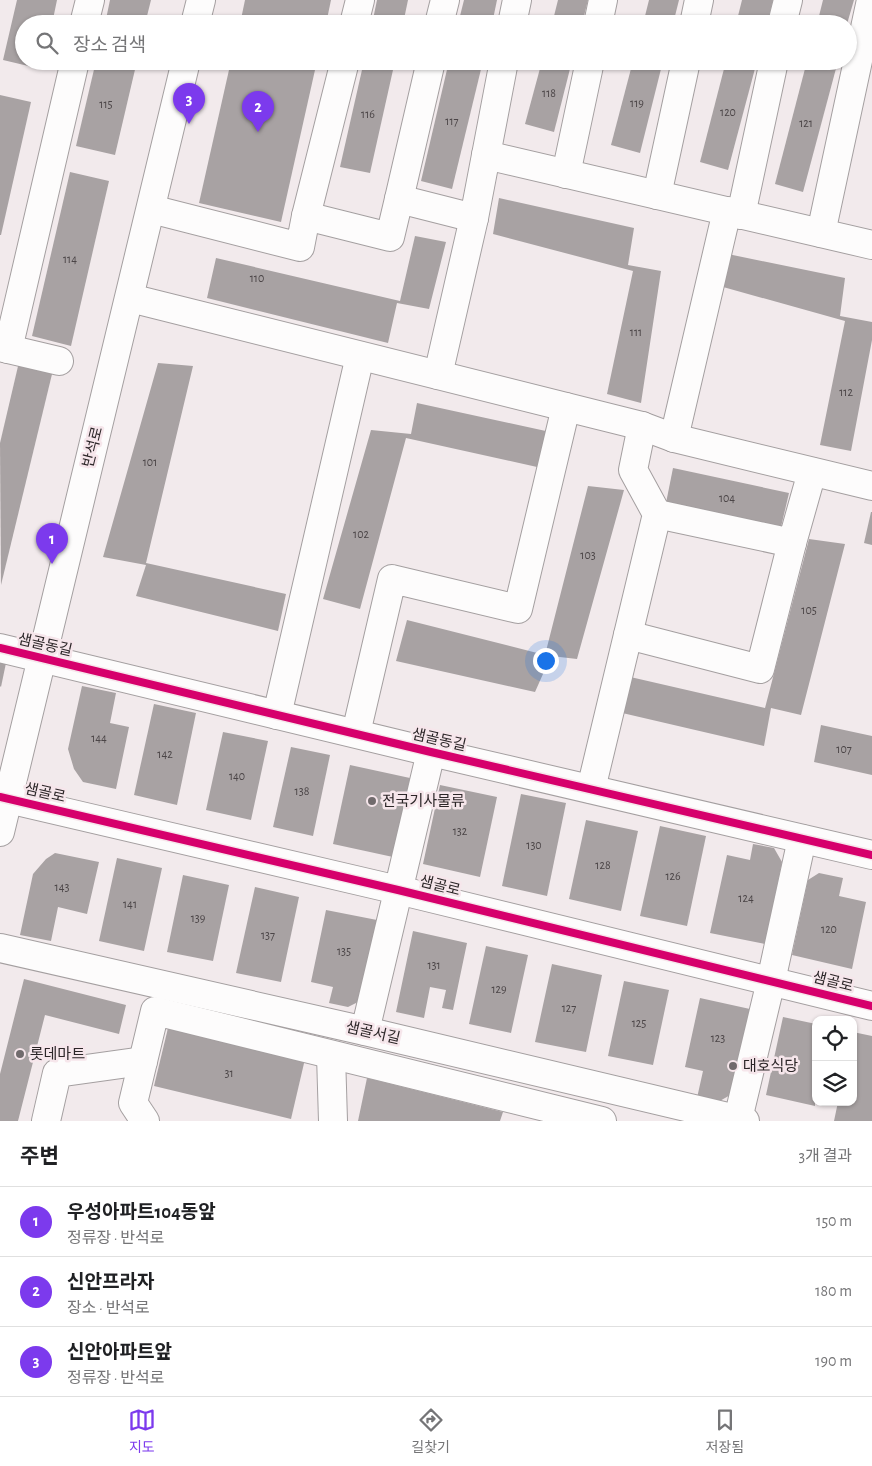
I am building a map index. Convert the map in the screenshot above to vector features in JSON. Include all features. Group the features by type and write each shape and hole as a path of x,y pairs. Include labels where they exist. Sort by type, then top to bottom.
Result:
{"street":[{"path":"86,15 90,0"},
{"path":"197,15 201,0"},
{"path":"356,15 360,0"},
{"path":"441,15 445,0"},
{"path":"514,15 517,0"},
{"path":"600,15 603,0"},
{"path":"696,15 699,0"},
{"path":"784,15 788,0"},
{"path":"857,64 871,0"},
{"path":"59,361 4,348 73,70"},
{"name":"반석로","path":"0,832 4,798 41,658 130,298 184,70"},
{"path":"151,209 300,246 343,70"},
{"path":"306,216 390,237 429,70"},
{"path":"438,375 474,218 502,70"},
{"path":"566,174 588,70"},
{"path":"657,195 684,70"},
{"path":"674,438 772,70"},
{"path":"820,233 856,70"},
{"path":"486,155 872,245"},
{"path":"399,199 474,218"},
{"path":"130,298 642,426 674,438 872,486"},
{"path":"277,715 360,356"},
{"path":"356,733 392,579 518,609 566,408"},
{"path":"591,789 657,514 633,470 642,426"},
{"path":"628,635 760,669 812,472"},
{"path":"657,514 792,543"},
{"name":"샘골동길","path":"0,648 431,752 872,855"},
{"path":"365,1031 431,752"},
{"name":"샘골로","path":"4,798 398,890 872,1006"},
{"path":"741,1120 802,838"},
{"name":"샘골서길","path":"0,948 365,1031 741,1120"},
{"path":"145,1121 133,1102 155,1012 602,1121"},
{"path":"331,1055 333,1121"},
{"path":"46,1121 57,1073 143,1061"}],"building":[{"path":"17,0 57,0 54,15 15,15 15,63 3,60"},
{"path":"110,0 151,0 147,15 107,15"},
{"path":"245,0 331,0 328,15 242,15"},
{"path":"377,0 408,0 405,15 374,15"},
{"path":"464,0 497,0 494,15 460,15"},
{"path":"558,0 588,0 584,15 554,15"},
{"path":"649,0 679,0 675,15 645,15"},
{"path":"742,0 773,0 769,15 738,15"},
{"path":"823,0 854,0 850,15 819,15"},
{"path":"94,70 135,70 115,155 76,146"},
{"path":"229,70 315,70 281,222 199,203"},
{"path":"362,70 393,70 370,173 340,167"},
{"path":"447,70 481,70 452,189 421,181"},
{"path":"540,70 570,70 554,132 525,124"},
{"path":"631,70 661,70 640,153 611,145"},
{"path":"724,70 755,70 728,170 700,162"},
{"path":"805,70 836,70 803,192 775,184"},
{"path":"0,95 31,102 1,235 0,235"},
{"path":"70,172 109,181 71,346 32,336"},
{"path":"499,198 634,228 628,265 661,271 641,403 607,394 633,271 493,234"},
{"path":"415,236 446,242 429,309 397,303 388,343 207,298 216,258 400,301"},
{"path":"723,253 845,278 840,316 872,322 872,340 851,451 820,445 845,321 716,285"},
{"path":"19,362 53,370 1,585 0,443"},
{"path":"158,363 193,366 146,563 286,594 278,631 136,596 146,565 103,557"},
{"path":"417,403 555,433 546,469 406,438 360,609 323,599 371,430 411,434"},
{"path":"673,468 789,493 781,527 666,503"},
{"path":"588,486 624,490 577,659 551,656 535,692 396,661 407,620 545,655"},
{"path":"872,512 872,545 864,543"},
{"path":"809,539 845,544 801,715 771,708 764,746 618,712 626,676 765,708"},
{"path":"0,662 6,663 1,687 0,686"},
{"path":"82,686 116,693 110,723 129,727 116,789 83,782 74,769 68,749"},
{"path":"154,704 196,713 177,805 134,795"},
{"path":"821,725 872,736 872,775 814,762"},
{"path":"223,732 268,741 251,820 206,810"},
{"path":"291,747 330,755 313,836 273,827"},
{"path":"350,765 410,778 393,857 333,844"},
{"path":"440,785 497,797 480,877 423,864"},
{"path":"521,794 566,803 547,896 502,886"},
{"path":"586,820 638,831 621,911 569,899"},
{"path":"660,826 706,836 687,926 640,916"},
{"path":"753,844 774,848 782,862 765,944 710,933 727,855 750,860"},
{"path":"55,853 99,862 87,914 58,907 51,941 20,935 33,874 46,859"},
{"path":"117,858 162,868 144,951 99,941"},
{"path":"819,873 843,878 839,896 866,902 852,969 792,955 808,880"},
{"path":"183,875 229,885 213,961 167,952"},
{"path":"255,887 299,897 281,982 236,973"},
{"path":"326,910 377,920 360,1001 348,1007 329,1003 333,987 311,982"},
{"path":"413,931 467,943 453,1010 442,1008 446,990 430,987 424,1018 396,1012"},
{"path":"486,946 528,955 511,1033 469,1024"},
{"path":"552,964 602,975 586,1052 535,1042"},
{"name":"롯데마트","path":"24,979 126,1005 119,1034 45,1015 18,1121 0,1121 0,1074"},
{"path":"624,981 669,990 653,1065 608,1056"},
{"path":"700,998 750,1009 732,1094 718,1102 697,1098 703,1071 685,1067"},
{"path":"783,1017 812,1023 812,1105 766,1095"},
{"path":"168,1028 305,1059 291,1119 154,1086"},
{"path":"857,1033 872,1036 872,1121 834,1121 837,1106 857,1106"},
{"path":"367,1078 503,1112 500,1121 358,1121"}],"cycle path":[{"path":"0,648 431,752 872,855"},
{"path":"0,797 398,890 872,1006"}],"place":[{"name":"신안아파트앞","path":"189,124"},
{"name":"신안프라자","path":"258,132"},
{"name":"우성아파트104동앞","path":"52,564"},
{"name":"전국기사물류","path":"372,801"},
{"name":"롯데마트","path":"20,1054"},
{"name":"대호식당","path":"733,1066"}]}
